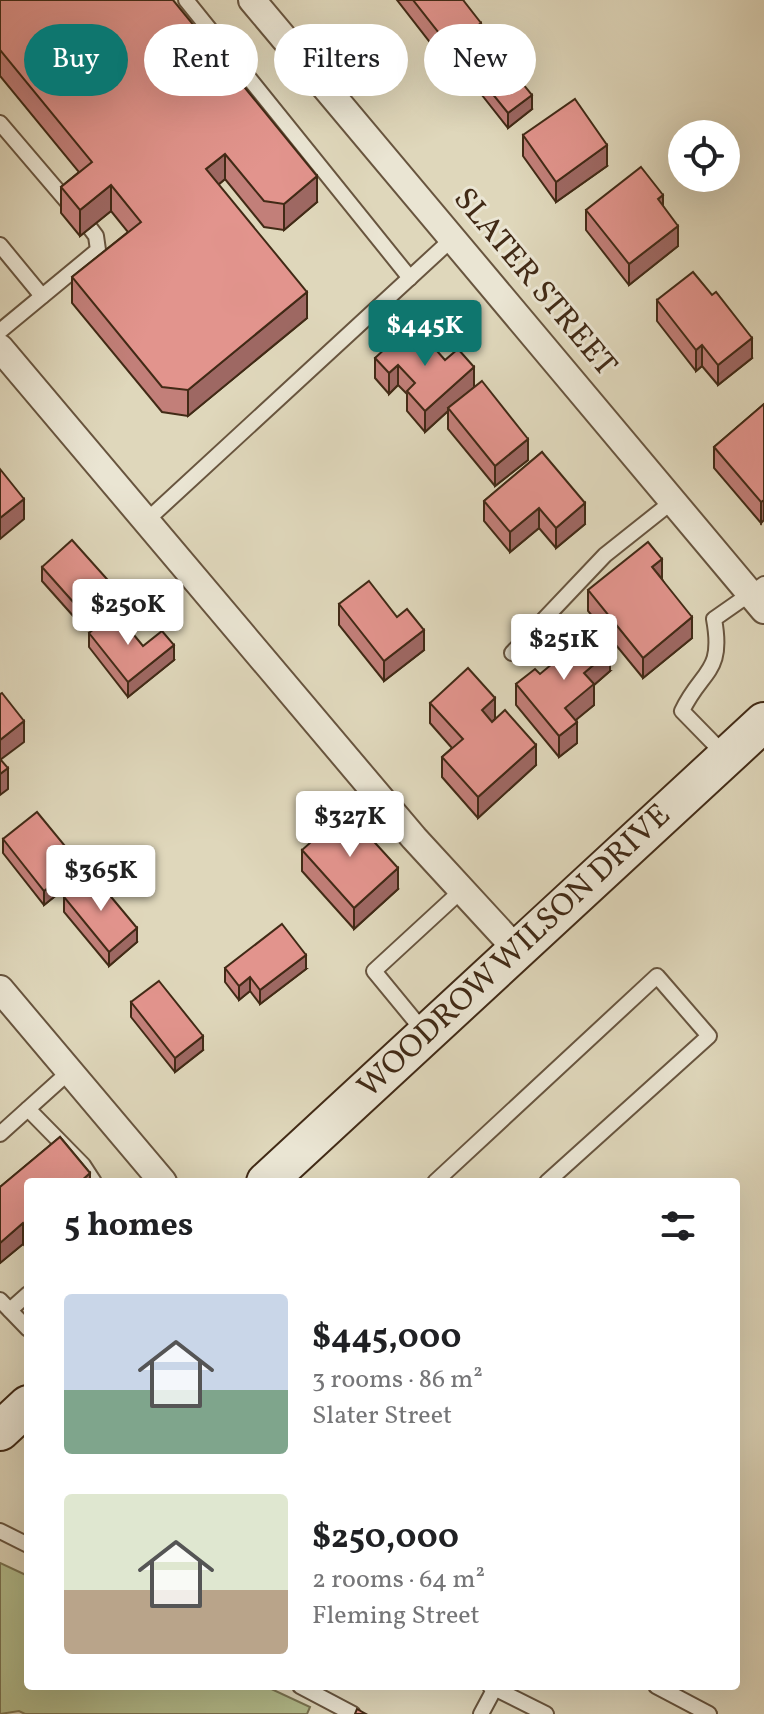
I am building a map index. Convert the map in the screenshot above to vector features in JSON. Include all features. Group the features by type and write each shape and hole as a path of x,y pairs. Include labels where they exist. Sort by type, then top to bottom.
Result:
{"main road":[{"name":"WOODROW WILSON DRIVE","path":"270,1178 764,722"},
{"path":"0,1431 24,1409"}],"street":[{"name":"SLATER STREET","path":"257,1 673,501 760,596"},
{"path":"0,345 299,703 518,951"},
{"path":"0,989 160,1178"}],"lane":[{"path":"186,0 410,278"},
{"path":"0,123 70,205"},
{"path":"0,345 42,296 98,250 96,236 90,228"},
{"path":"146,521 452,239"},
{"path":"0,245 42,296"},
{"path":"512,653 605,555 673,501"},
{"path":"726,756 682,711 689,696 713,666 719,643 714,619 760,596"},
{"path":"427,1035 374,971 462,890"},
{"path":"439,1178 657,976 709,1036 551,1178"},
{"path":"0,1134 70,1071"},
{"path":"28,1109 83,1165 91,1178"},
{"path":"24,1296 5,1305 24,1325"},
{"path":"0,1531 24,1543"},
{"path":"308,1690 353,1714"},
{"path":"481,1714 492,1690"},
{"path":"499,1690 546,1714"},
{"path":"664,1690 709,1714"}],"green space":[{"path":"0,1563 24,1574 24,1690 274,1690 310,1707 307,1714 25,1714 19,1711 0,1714"}],"building":[{"path":"0,0 173,0 193,24 144,24 144,96 252,96 317,176 284,204 264,201 225,154 206,169 307,292 188,390 162,387 72,277 141,222 111,185 80,210 61,187 92,162 38,96 128,96 128,24 24,24 24,79 0,50"},
{"path":"413,0 463,0 481,23 480,24 432,24"},
{"path":"494,96 531,96 508,113"},
{"path":"575,99 607,145 556,182 523,135"},
{"path":"641,167 663,195 658,199 678,226 629,264 586,210"},
{"path":"693,272 712,295 716,292 752,338 718,365 702,345 696,350 657,300"},
{"path":"401,334 411,344 422,334 445,360 458,349 474,367 425,411 407,391 415,383 398,365 389,373 375,358"},
{"path":"482,381 528,439 495,466 448,408"},
{"path":"764,404 764,500 761,502 714,447"},
{"path":"542,452 585,503 556,528 539,508 510,532 484,501"},
{"path":"0,469 24,499 0,518"},
{"path":"72,540 114,587 83,613 42,567"},
{"path":"648,542 662,559 652,567 692,617 643,658 588,590"},
{"path":"369,581 397,617 407,609 424,630 384,661 339,604"},
{"path":"115,612 143,646 162,631 174,645 128,682 89,633"},
{"path":"593,630 610,651 584,673 594,684 565,708 577,722 559,736 516,684 535,669 540,674"},
{"path":"468,668 495,698 482,710 492,722 505,710 536,745 478,797 442,757 463,739 430,703"},
{"path":"0,694 24,721 0,740"},
{"path":"0,759 8,768 0,774"},
{"path":"346,811 398,868 354,908 302,850"},
{"path":"37,812 79,863 44,891 3,839"},
{"path":"92,874 137,928 109,952 64,897"},
{"path":"282,924 306,955 260,990 250,977 239,986 225,968"},
{"path":"159,981 203,1036 175,1058 131,1002"},
{"path":"60,1137 90,1173 84,1178 24,1178 24,1224 0,1243 0,1187"}]}
